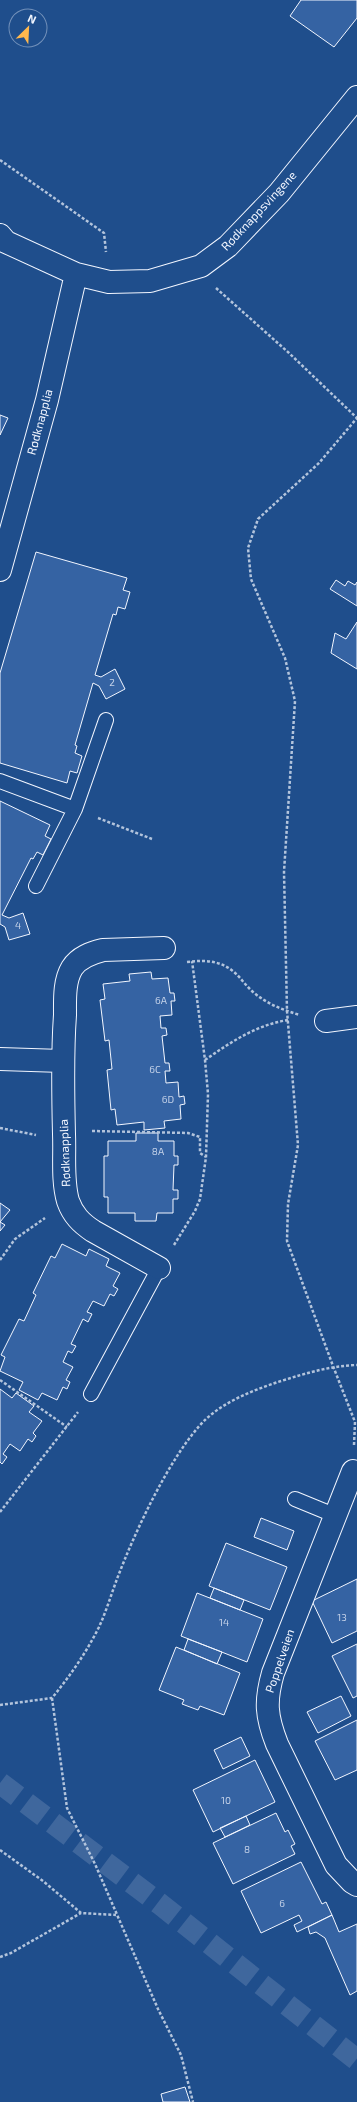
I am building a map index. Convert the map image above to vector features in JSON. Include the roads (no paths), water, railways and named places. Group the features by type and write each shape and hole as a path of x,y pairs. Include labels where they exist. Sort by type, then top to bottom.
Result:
{"street":[{"name":"Rødknappsvingene","path":"0,235 6,242 76,274 109,282 150,281 201,266 228,246 279,193 357,97"},
{"name":"Rødknapplia","path":"0,570 47,400 76,274"},
{"name":"Rødknapplia","path":"159,1268 82,1224 73,1214 66,1190 62,1061 68,977 78,960 94,952 103,950 164,948"},
{"path":"326,1021 357,1017"},
{"path":"0,1059 62,1061"},
{"name":"Poppelveien","path":"353,1471 273,1673 266,1702 270,1727 277,1744 336,1866 357,1885"}],"lane":[{"path":"36,886 75,809 106,720"},
{"path":"0,781 75,809"},
{"path":"91,1394 159,1268"},
{"path":"295,1499 334,1516"}],"tunnel":[{"path":"0,1783 160,1904 357,2060"}]}
